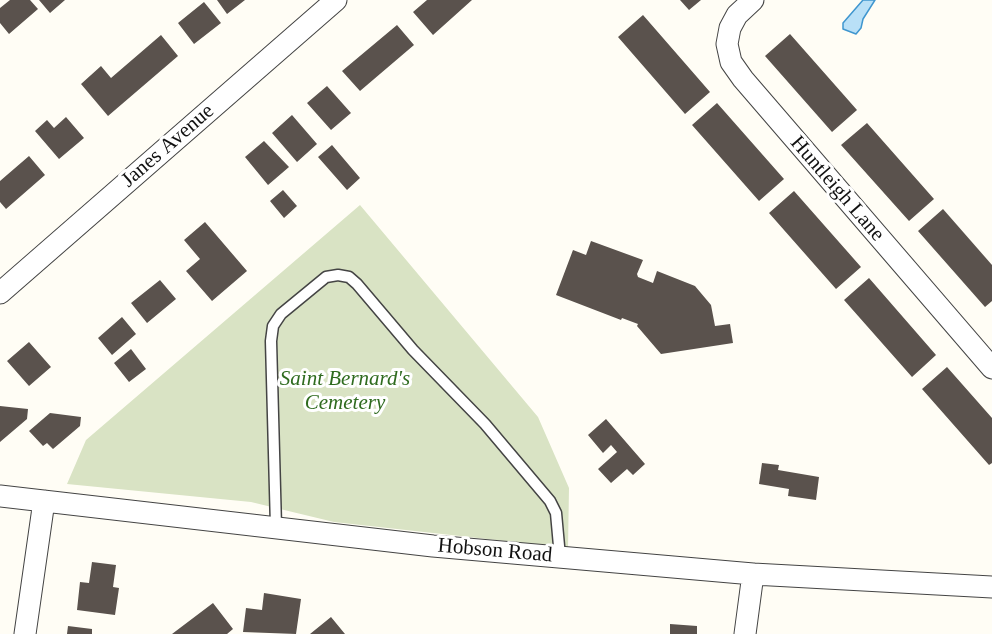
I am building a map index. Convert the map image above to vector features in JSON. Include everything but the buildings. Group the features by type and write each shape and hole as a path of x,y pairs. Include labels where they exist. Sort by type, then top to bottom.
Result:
{"street":[{"name":"Janes Avenue","path":"0,293 336,0"},
{"name":"Huntleigh Lane","path":"753,0 737,15 730,28 727,44 731,62 742,79 992,368"},
{"name":"Hobson Road","path":"0,496 433,546 753,574 992,587"},
{"path":"25,634 44,501"},
{"path":"745,634 753,574"}],"lane":[{"path":"276,527 271,341 273,326 281,314 326,277 338,274 349,277 357,284 413,350 485,424 550,501 556,513 560,557"}],"green space":[{"name":"Saint Bernard's Cemetery","path":"360,205 538,417 569,488 568,548 334,522 251,502 67,484 86,440"}],"water":[{"path":"863,0 875,0 863,19 861,28 856,34 843,29 843,23"}]}
